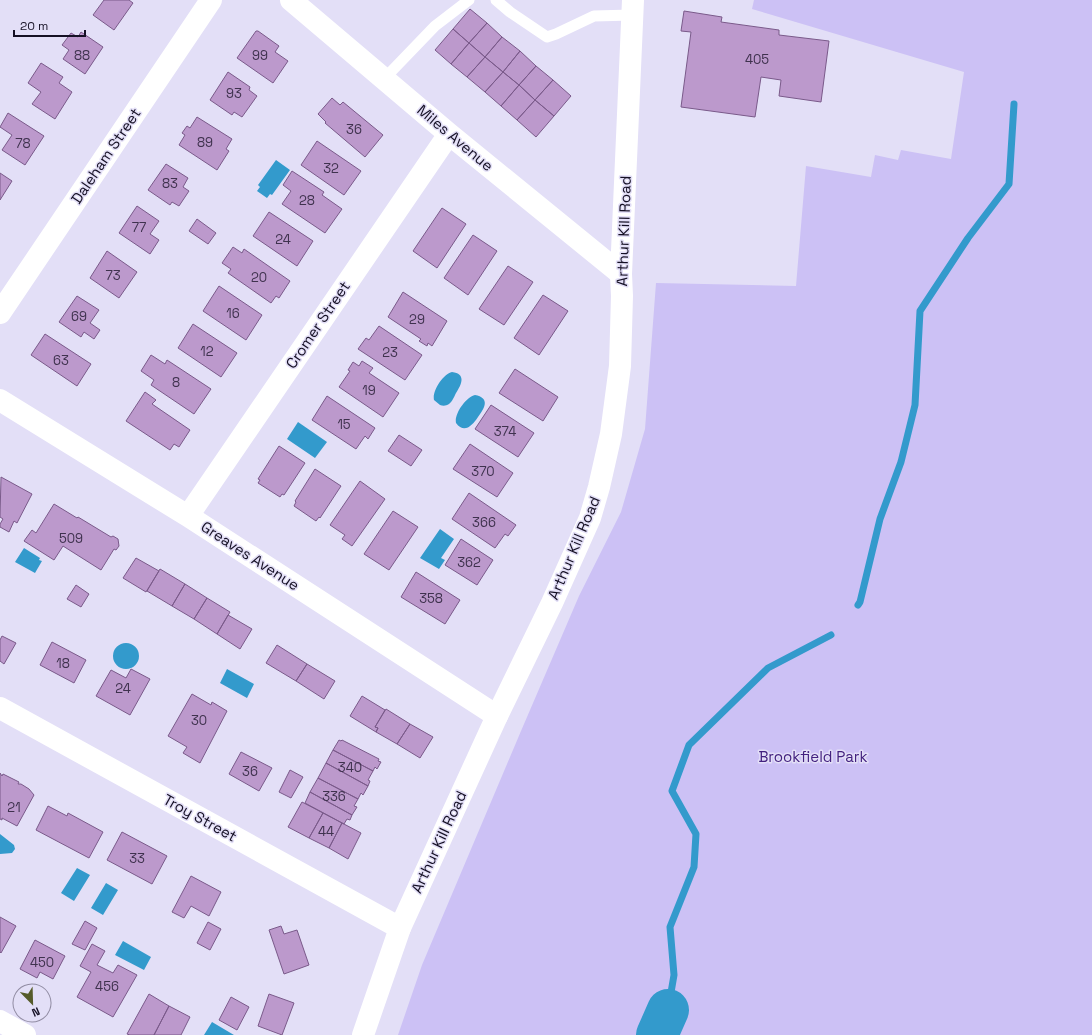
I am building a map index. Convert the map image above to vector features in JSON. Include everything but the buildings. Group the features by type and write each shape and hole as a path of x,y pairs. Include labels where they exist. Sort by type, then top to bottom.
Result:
{"street":[{"name":"Daleham Street","path":"0,313 211,0"},
{"name":"Miles Avenue","path":"291,0 449,134 621,274"},
{"name":"Arthur Kill Road","path":"362,1035 400,928 497,716 552,603 590,518 599,487 611,434 620,366 622,296 621,274 633,8"},
{"name":"Cromer Street","path":"188,516 449,134"},
{"name":"Greaves Avenue","path":"0,400 188,516 497,716"},
{"name":"Troy Street","path":"0,708 400,928"},
{"path":"0,1021 25,1035"}],"lane":[{"path":"384,79 435,26 469,0"},
{"path":"496,0 510,12 547,37 594,16 633,8"}],"green space":[{"name":"Brookfield Park","path":"754,0 1092,0 1092,1035 398,1035 422,965 521,731 579,596 621,512 645,429 656,283 796,286 806,166 871,177 875,155 898,160 901,150 951,159 964,72 752,9"}],"water":[{"path":"276,160 290,170 272,195 270,194 267,198 257,191 260,187 258,185"},
{"path":"452,372 460,375 462,380 453,399 448,405 443,406 434,400 436,388 445,376"},
{"path":"475,395 480,396 485,401 484,407 471,426 468,428 462,428 456,423 457,415 461,406"},
{"path":"298,422 327,442 315,458 287,439"},
{"path":"440,529 454,539 441,558 445,560 439,569 420,558"},
{"path":"24,548 40,558 39,560 42,561 35,573 15,562"},
{"path":"126,643 135,647 139,656 135,665 126,669 117,665 113,656 117,647"},
{"path":"227,669 254,684 247,698 220,683"},
{"path":"0,834 14,845 15,849 12,853 0,854"},
{"path":"77,868 90,875 74,901 61,893"},
{"path":"106,883 118,890 103,915 91,908"},
{"path":"123,941 151,957 144,970 115,955"},
{"path":"212,1022 234,1035 204,1035"}],"waterway":[{"path":"858,605 880,519 901,462 915,405 920,311 968,238 1009,184 1014,104"},
{"path":"668,1010 674,975 670,927 694,867 696,834 672,791 689,745 768,668 831,635"},
{"path":"657,1035 668,1010"}]}
